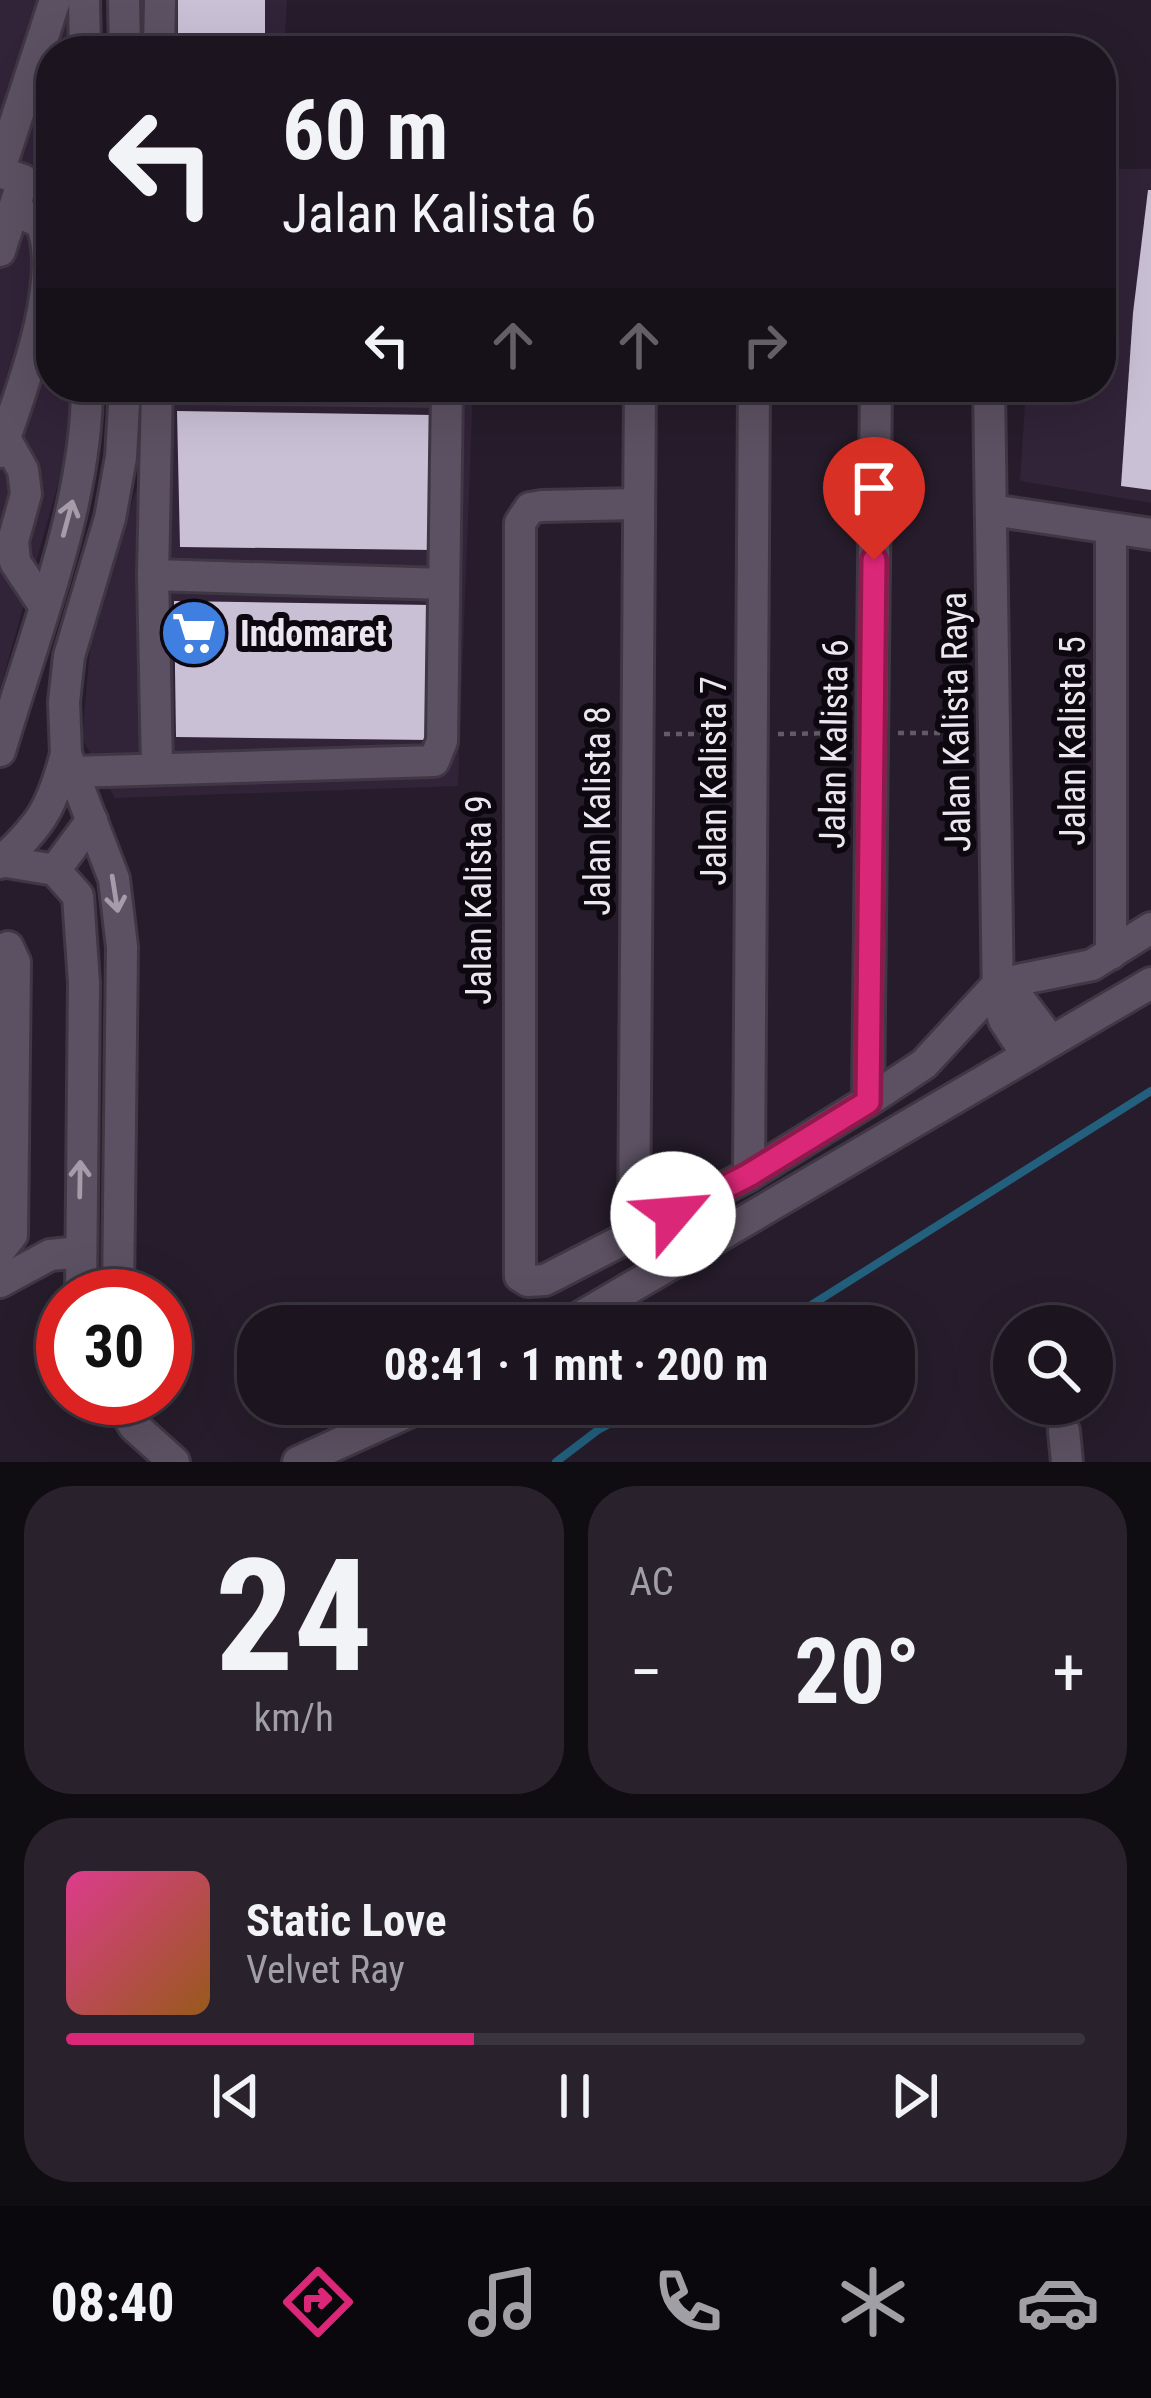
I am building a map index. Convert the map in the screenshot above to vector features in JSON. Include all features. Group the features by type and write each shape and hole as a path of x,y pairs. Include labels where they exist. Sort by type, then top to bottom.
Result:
{"street":[{"path":"43,36 55,0"},
{"path":"84,0 85,36"},
{"path":"124,0 124,36"},
{"path":"159,36 160,0"},
{"path":"0,250 23,180 0,171 36,59"},
{"path":"14,210 36,221"},
{"path":"36,340 2,445 23,470 26,494 13,541 15,562 43,604"},
{"path":"0,752 81,459 86,402"},
{"path":"1,862 53,802 68,763 69,656 110,518 122,458 124,402"},
{"path":"157,402 153,575 158,767"},
{"path":"68,763 158,767 434,761 442,741 447,402"},
{"name":"Jalan Kalista 8","path":"634,1234 640,402"},
{"name":"Jalan Kalista 7","path":"749,1175 754,402"},
{"name":"Jalan Kalista 6","path":"868,1102 876,402"},
{"name":"Jalan Kalista Raya","path":"989,402 998,984"},
{"name":"Jalan Kalista 9","path":"634,1234 545,1280 528,1281 517,1270 518,550 524,514 542,506 638,504"},
{"path":"992,510 1151,534"},
{"name":"Jalan Kalista 5","path":"1111,529 1111,954"},
{"path":"153,575 444,584"},
{"path":"68,763 114,879 122,947 118,1269"},
{"path":"55,870 92,820"},
{"path":"1,862 55,870 79,896 80,1269"},
{"path":"634,1234 749,1175 924,1064 998,984 1075,970 1151,928"},
{"path":"0,952 8,947 15,962 12,1234 0,1250"},
{"path":"601,1305 1151,983"},
{"path":"998,984 1014,992 1039,1048"},
{"path":"0,1282 50,1255 80,1252"},
{"path":"133,1425 174,1462"},
{"path":"298,1462 380,1425"}],"path":[{"path":"637,734 994,733"}],"shaded area":[{"path":"0,0 69,0 69,36 36,36 36,402 70,402 70,442 0,689"},
{"path":"139,0 287,0 285,36 139,36"},
{"path":"1116,169 1151,169 1151,503 1020,481 1025,402 1116,402"},
{"path":"139,402 472,402 458,786 115,798 82,739 91,636 138,483"}],"building":[{"path":"178,0 265,0 265,36 178,36"},
{"path":"1148,190 1151,490 1121,486 1133,313"},
{"path":"177,411 434,415 434,550 180,547"},
{"path":"174,601 431,605 431,740 176,737"}],"waterway":[{"path":"811,1305 1151,1091"},
{"path":"556,1462 607,1425"}],"place":[{"name":"Indomaret","path":"194,633"}],"route":[{"path":"673,1214 749,1175 868,1102 874,560"}]}
